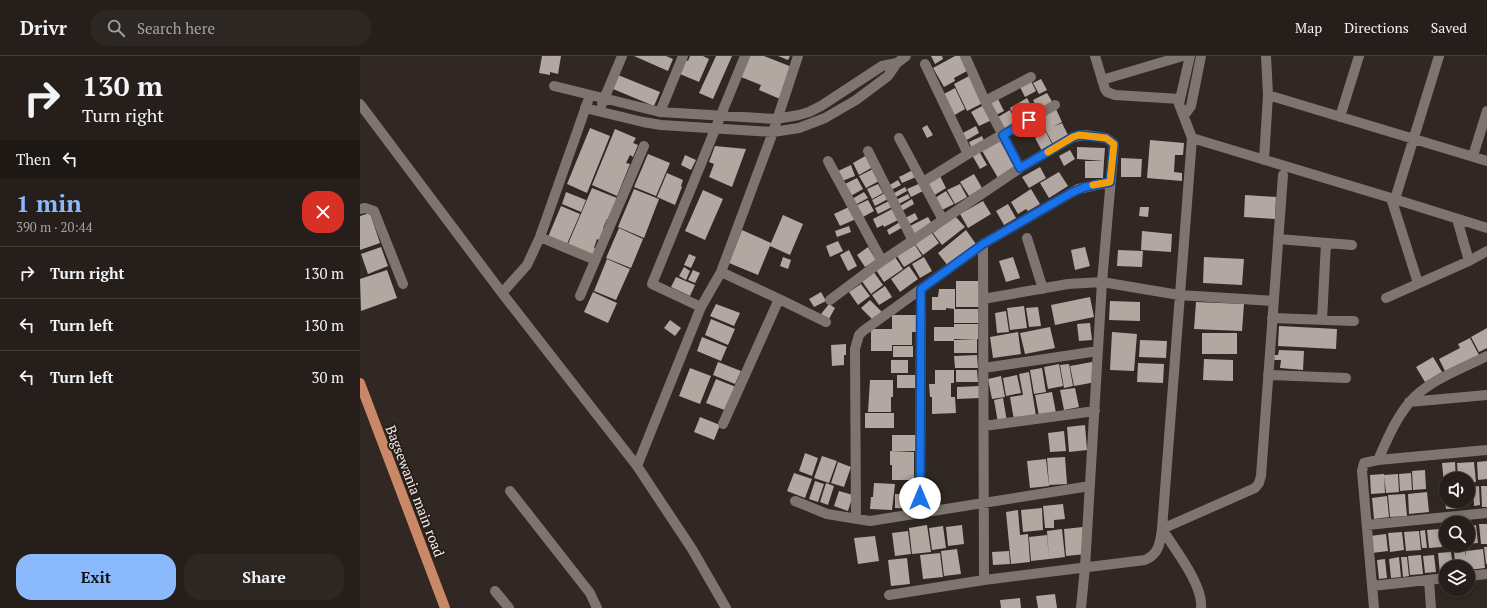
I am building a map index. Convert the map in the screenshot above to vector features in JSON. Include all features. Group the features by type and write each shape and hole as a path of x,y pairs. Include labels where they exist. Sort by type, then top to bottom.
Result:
{"main road":[{"name":"Bagsewania main road","path":"360,383 445,608"}],"street":[{"path":"600,112 622,56"},
{"path":"660,112 683,56"},
{"path":"701,307 652,284 745,56"},
{"path":"637,466 701,307 721,272 773,132 776,119 798,56"},
{"path":"586,108 661,125 773,132 799,128 813,123 856,100 888,76 897,63 906,56"},
{"path":"965,56 985,101 1020,168"},
{"path":"1095,56 1105,89 1108,92 1115,95 1180,99"},
{"path":"1102,80 1166,58 1183,56"},
{"path":"889,595 984,580 1145,560 1154,555 1159,546 1162,529 1192,138 1179,104 1190,56"},
{"path":"1184,116 1191,106 1201,56"},
{"path":"1264,160 1268,95 1266,56"},
{"path":"1340,117 1359,56"},
{"path":"1418,283 1393,198 1414,139 1439,56"},
{"path":"554,86 660,112 721,117 776,119 809,112 882,66 897,63"},
{"path":"925,64 968,154"},
{"path":"985,101 1031,77"},
{"path":"502,293 527,265 540,237 590,95"},
{"path":"1268,95 1487,161"},
{"path":"360,104 502,293 637,466 692,549 726,608"},
{"path":"923,182 968,154 1055,105"},
{"path":"1473,156 1485,124 1487,111"},
{"path":"830,300 882,262 1020,168 1073,137 1085,135 1106,138 1114,144 1102,282 1085,567 1081,608"},
{"path":"899,138 943,220"},
{"path":"1192,138 1393,198 1487,228"},
{"path":"580,296 644,146"},
{"path":"868,151 913,241"},
{"path":"828,161 882,262"},
{"path":"1162,529 1255,488 1259,483 1261,476 1283,175"},
{"path":"856,518 856,343 859,336 863,331 983,244 1078,190 1110,182"},
{"path":"360,209 365,208 374,211 403,284"},
{"path":"1457,219 1469,261"},
{"path":"540,237 595,260"},
{"path":"1027,238 1043,288"},
{"path":"1278,239 1352,245"},
{"path":"1322,320 1326,243"},
{"path":"983,244 984,580"},
{"path":"1386,298 1469,261 1487,251"},
{"path":"721,272 826,322"},
{"path":"983,299 1068,284 1102,282 1179,295 1274,301"},
{"path":"920,513 921,289"},
{"path":"723,424 779,299"},
{"path":"1272,318 1354,321"},
{"path":"984,368 1098,351"},
{"path":"1378,460 1394,426 1409,402 1430,384 1487,356"},
{"path":"1268,375 1346,378"},
{"path":"1409,402 1487,396"},
{"path":"984,426 1095,411"},
{"path":"1374,608 1367,525 1364,463 1368,461 1487,450"},
{"path":"795,500 827,514 870,521 1090,486"},
{"path":"510,491 590,593 597,608"},
{"path":"1367,525 1487,513"},
{"path":"1162,529 1195,582 1200,594 1201,608"},
{"path":"1475,575 1487,574"},
{"path":"1372,586 1439,579"},
{"path":"1429,580 1431,608"},
{"path":"495,591 509,608"}],"building":[{"path":"542,56 561,56 558,74 550,72 550,75 539,73"},
{"path":"634,56 666,56 673,59 668,71"},
{"path":"690,56 703,56 709,59 699,82 680,74 686,60 688,61"},
{"path":"716,56 732,56 713,99 699,93"},
{"path":"749,56 764,56 792,67 780,99 759,90 761,85 741,77"},
{"path":"778,56 790,56 788,60"},
{"path":"931,56 942,56 943,59 935,64"},
{"path":"955,56 960,56 967,71 954,78 955,81 944,87 933,68"},
{"path":"618,75 660,92 654,106 613,89"},
{"path":"969,76 983,103 967,111 954,84"},
{"path":"1041,79 1047,90 1039,94 1033,83"},
{"path":"1031,81 1036,91 1025,97 1020,87"},
{"path":"955,88 965,109 953,116 942,95"},
{"path":"1047,93 1053,103 1038,111 1033,100"},
{"path":"997,97 1004,111 996,115 989,100"},
{"path":"1027,98 1035,113 1018,123 1010,108"},
{"path":"984,105 992,120 979,126 971,112"},
{"path":"1055,107 1062,122 1053,127 1062,123 1069,137 1053,144 1038,116"},
{"path":"1010,110 1017,124 1005,131 998,117"},
{"path":"927,125 933,135 927,138 922,128"},
{"path":"1040,125 1044,132 1038,135 1034,128"},
{"path":"976,126 979,133 965,141 961,134"},
{"path":"590,128 610,136 587,193 567,184"},
{"path":"615,129 636,138 633,143 638,145 633,157 630,155 626,163 630,164 617,196 592,185"},
{"path":"1046,132 1053,146 1042,151 1035,138"},
{"path":"982,136 985,143 972,149 969,142"},
{"path":"999,139 1015,168 998,178 981,149"},
{"path":"1150,140 1184,143 1183,155 1175,155 1174,172 1182,173 1182,181 1147,178"},
{"path":"715,146 746,149 732,187 709,177 714,164 709,162"},
{"path":"1077,147 1105,148 1104,161 1077,159"},
{"path":"1070,150 1075,159 1064,166 1059,156"},
{"path":"979,151 987,165 980,169 972,155"},
{"path":"648,154 670,163 656,196 634,187"},
{"path":"685,155 696,160 691,170 681,165"},
{"path":"867,155 873,167 859,175 853,163"},
{"path":"1121,158 1142,159 1141,177 1121,177"},
{"path":"1085,161 1104,161 1103,178 1085,178"},
{"path":"851,165 855,176 842,181 838,171"},
{"path":"1040,167 1046,178 1029,188 1022,177"},
{"path":"873,169 879,181 866,188 859,176"},
{"path":"913,170 916,177 902,183 899,177"},
{"path":"1059,172 1068,186 1049,198 1040,183"},
{"path":"667,173 683,180 675,205 657,197"},
{"path":"974,174 982,188 969,196 960,182"},
{"path":"940,176 946,188 933,196 926,184"},
{"path":"857,178 863,189 849,197 843,185"},
{"path":"898,180 901,185 891,190 888,186"},
{"path":"921,183 925,190 911,197 907,189"},
{"path":"878,184 883,193 872,199 867,189"},
{"path":"960,184 967,197 955,204 947,190"},
{"path":"905,187 907,191 896,197 894,193"},
{"path":"592,188 617,198 610,220 607,219 603,228 606,229 601,241 597,239 594,248 598,249 595,256 568,244"},
{"path":"634,189 659,199 644,238 618,227"},
{"path":"1031,189 1040,204 1028,211 1026,209 1018,214 1011,202"},
{"path":"703,190 723,199 705,240 685,231"},
{"path":"946,191 954,204 942,210 935,198"},
{"path":"566,192 586,200 581,212 562,204"},
{"path":"864,192 868,198 855,205 852,199"},
{"path":"885,193 888,199 875,206 872,200"},
{"path":"908,194 910,198 899,204 896,200"},
{"path":"1245,195 1276,197 1275,219 1244,217"},
{"path":"912,199 914,204 900,212 898,207"},
{"path":"868,200 874,211 861,218 855,206"},
{"path":"889,201 892,207 878,214 875,208"},
{"path":"983,201 991,214 968,228 960,214"},
{"path":"1008,204 1016,218 1004,225 996,211"},
{"path":"561,206 580,214 567,244 548,237"},
{"path":"851,206 856,219 840,226 834,214"},
{"path":"1140,207 1149,207 1148,217 1139,216"},
{"path":"894,208 900,219 884,227 883,225 877,228 873,219"},
{"path":"370,213 380,243 360,250 360,216"},
{"path":"915,213 918,219 906,226 903,219"},
{"path":"783,215 803,224 790,255 770,246 758,275 729,263 742,230 771,243"},
{"path":"955,216 965,227 942,245 933,233"},
{"path":"928,217 932,224 912,235 908,227"},
{"path":"900,222 903,227 889,235 887,230"},
{"path":"849,226 851,232 837,237 835,231"},
{"path":"619,228 643,239 631,268 606,258"},
{"path":"966,230 976,244 948,266 938,253"},
{"path":"1142,231 1172,234 1171,252 1141,250"},
{"path":"931,232 939,243 923,255 915,244"},
{"path":"838,241 843,251 830,257 826,246"},
{"path":"915,245 922,256 904,267 897,256"},
{"path":"381,247 388,266 368,274 361,254"},
{"path":"868,247 876,260 865,267 857,255"},
{"path":"1085,247 1090,266 1075,270 1071,250"},
{"path":"849,250 857,266 848,271 840,255"},
{"path":"1118,250 1143,251 1142,267 1117,266"},
{"path":"689,254 696,257 691,268 684,265"},
{"path":"783,257 791,260 788,269 780,266"},
{"path":"895,257 903,269 884,282 876,270"},
{"path":"924,257 932,271 920,278 912,264"},
{"path":"1013,257 1020,278 1006,282 999,261"},
{"path":"1204,257 1244,259 1242,285 1203,283"},
{"path":"607,259 630,269 616,300 594,291"},
{"path":"909,266 918,279 900,292 891,279"},
{"path":"684,267 690,271 686,280 679,276"},
{"path":"387,270 397,298 361,311 360,279"},
{"path":"693,270 700,273 695,283 688,280"},
{"path":"873,271 883,285 871,294 861,280"},
{"path":"676,277 695,285 690,296 671,287"},
{"path":"956,281 979,281 979,307 956,307"},
{"path":"861,284 870,296 858,305 849,292"},
{"path":"885,286 892,297 879,305 872,295"},
{"path":"939,289 955,289 955,309 946,308 946,310 932,310 932,297 938,297"},
{"path":"593,292 617,303 608,323 584,312"},
{"path":"821,292 826,301 814,307 809,299"},
{"path":"1090,297 1094,317 1055,325 1051,305"},
{"path":"870,300 882,312 873,320 861,308"},
{"path":"1110,301 1140,302 1140,321 1109,320"},
{"path":"1196,302 1244,304 1242,331 1194,329"},
{"path":"716,304 740,313 734,326 710,316"},
{"path":"829,304 835,308 829,319 821,314"},
{"path":"1024,306 1027,328 1010,330 1007,308"},
{"path":"1038,307 1041,326 1029,327 1026,308"},
{"path":"954,309 978,309 979,323 954,323"},
{"path":"1006,311 1009,332 997,333 995,313"},
{"path":"892,315 919,315 919,332 912,332 912,345 892,345 892,351 871,351 871,329 892,329"},
{"path":"711,319 735,329 728,345 705,335"},
{"path":"670,320 681,328 675,336 664,328"},
{"path":"1090,323 1092,340 1079,341 1077,324"},
{"path":"954,324 978,324 978,339 954,339"},
{"path":"1279,326 1337,329 1336,349 1278,346"},
{"path":"934,327 954,327 954,341 934,341"},
{"path":"1050,327 1055,348 1025,354 1020,333"},
{"path":"1487,328 1487,348 1479,352 1471,337"},
{"path":"1018,332 1021,354 993,358 990,337"},
{"path":"1112,332 1137,334 1134,371 1110,370"},
{"path":"1202,333 1237,333 1237,354 1202,354"},
{"path":"702,337 727,347 721,361 697,351"},
{"path":"1470,338 1479,355 1446,373 1439,359 1460,348 1458,344"},
{"path":"977,339 977,353 954,353 954,340"},
{"path":"1140,340 1167,341 1166,358 1139,357"},
{"path":"846,344 844,365 832,366 831,345"},
{"path":"893,346 913,346 913,357 893,357"},
{"path":"1279,350 1304,351 1303,370 1280,368 1281,360 1274,360 1274,355 1278,355"},
{"path":"977,355 978,368 955,368 954,356"},
{"path":"1433,357 1442,372 1425,382 1416,367"},
{"path":"1204,359 1233,360 1233,381 1203,380"},
{"path":"891,360 908,360 908,373 891,373"},
{"path":"718,362 741,371 735,384 713,375"},
{"path":"1092,362 1096,382 1074,386 1070,366"},
{"path":"1138,363 1164,364 1163,383 1137,382"},
{"path":"1059,364 1063,386 1048,389 1044,367"},
{"path":"1069,364 1073,386 1064,388 1060,365"},
{"path":"690,368 711,376 700,404 679,396"},
{"path":"1042,368 1046,392 1034,394 1030,370"},
{"path":"935,370 954,370 954,383 951,383 951,397 955,397 956,413 932,414 932,397 930,397 929,384 935,384"},
{"path":"956,370 977,370 978,382 956,382"},
{"path":"1029,372 1036,416 1014,420 1010,397 1023,395 1019,374"},
{"path":"897,375 915,375 915,388 897,388"},
{"path":"1017,375 1021,393 1006,396 1003,378"},
{"path":"1001,376 1005,397 992,399 988,379"},
{"path":"716,379 736,387 727,411 706,403"},
{"path":"870,380 893,380 891,412 868,412"},
{"path":"980,386 980,398 957,399 957,387"},
{"path":"1075,388 1079,407 1064,410 1060,390"},
{"path":"1052,392 1056,413 1039,416 1035,395"},
{"path":"1003,398 1007,422 998,423 994,400"},
{"path":"865,413 894,413 894,428 865,428"},
{"path":"700,417 720,425 714,440 694,432"},
{"path":"1085,425 1087,450 1069,452 1067,427"},
{"path":"1064,431 1066,451 1050,452 1048,433"},
{"path":"892,435 917,435 917,451 892,451"},
{"path":"890,451 914,452 914,480 892,480"},
{"path":"805,453 818,458 812,476 799,471"},
{"path":"822,456 837,461 829,483 814,478"},
{"path":"1065,457 1067,484 1049,485 1047,458"},
{"path":"1046,459 1049,486 1030,488 1027,461"},
{"path":"1487,461 1487,479 1478,480 1477,462"},
{"path":"838,462 851,467 844,487 831,483"},
{"path":"1455,462 1456,472 1443,472 1442,463"},
{"path":"1474,462 1475,472 1458,472 1457,463"},
{"path":"1425,470 1426,489 1413,490 1412,471"},
{"path":"794,473 812,479 805,498 787,491"},
{"path":"1411,473 1412,490 1400,491 1399,474"},
{"path":"1384,474 1385,493 1371,494 1370,475"},
{"path":"1398,474 1399,492 1386,493 1384,475"},
{"path":"815,481 824,484 818,502 809,499"},
{"path":"826,483 834,486 828,505 820,502"},
{"path":"874,483 895,484 892,510 870,509"},
{"path":"1479,486 1480,505 1475,506 1475,487"},
{"path":"1481,486 1487,486 1487,507 1482,507"},
{"path":"839,491 853,495 848,511 834,506"},
{"path":"1427,492 1429,512 1409,514 1408,494"},
{"path":"895,494 919,495 919,509 895,508"},
{"path":"1405,494 1407,516 1390,517 1388,495"},
{"path":"1387,496 1389,517 1374,519 1372,498"},
{"path":"1063,504 1065,519 1054,520 1054,528 1045,528 1043,506"},
{"path":"1042,508 1043,530 1023,532 1021,510"},
{"path":"1446,508 1458,509 1446,509"},
{"path":"1018,510 1020,535 1028,534 1030,562 1011,564 1006,512"},
{"path":"1479,524 1487,524 1487,544 1481,544"},
{"path":"927,525 931,552 912,554 909,528"},
{"path":"962,525 964,544 948,546 946,527"},
{"path":"1475,525 1478,543 1475,543"},
{"path":"943,526 946,548 932,550 929,528"},
{"path":"1083,527 1086,554 1066,556 1064,529"},
{"path":"1062,529 1065,557 1049,559 1047,531"},
{"path":"1439,529 1439,547 1429,548 1427,530"},
{"path":"1425,530 1427,548 1422,548 1420,531"},
{"path":"908,531 911,554 895,556 892,533"},
{"path":"1419,531 1421,550 1406,551 1404,532"},
{"path":"1402,532 1404,550 1390,552 1388,533"},
{"path":"1386,534 1388,551 1372,553 1370,536"},
{"path":"1047,535 1049,559 1031,561 1029,537"},
{"path":"875,536 879,561 858,564 854,538"},
{"path":"1484,547 1487,547 1487,564 1486,564"},
{"path":"957,549 961,574 944,576 941,551"},
{"path":"1483,549 1485,568 1475,569 1475,560 1455,560 1454,552 1465,552 1466,556 1466,552 1475,552 1475,550"},
{"path":"1009,551 1010,564 993,565 992,552"},
{"path":"1451,552 1452,560 1439,560 1439,564 1438,553"},
{"path":"940,553 943,577 923,579 920,555"},
{"path":"1421,555 1423,574 1410,575 1408,556"},
{"path":"1434,555 1436,572 1425,573 1423,556"},
{"path":"1399,557 1401,577 1391,578 1389,559"},
{"path":"1401,557 1407,557 1409,576 1403,577"},
{"path":"907,558 910,584 891,586 888,560"},
{"path":"1385,559 1387,578 1379,579 1377,560"},
{"path":"1055,594 1057,608 1038,608 1036,596"},
{"path":"1020,598 1021,608 1001,608 1000,600"}],"slow traffic":[{"path":"1048,152 1079,135 1110,139 1114,144 1110,182 1093,185"}],"route":[{"path":"920,498 921,289 983,244 1071,193 1085,187 1110,182 1114,144 1110,139 1106,138 1085,135 1073,137 1020,168 1003,135 1029,120"}]}
